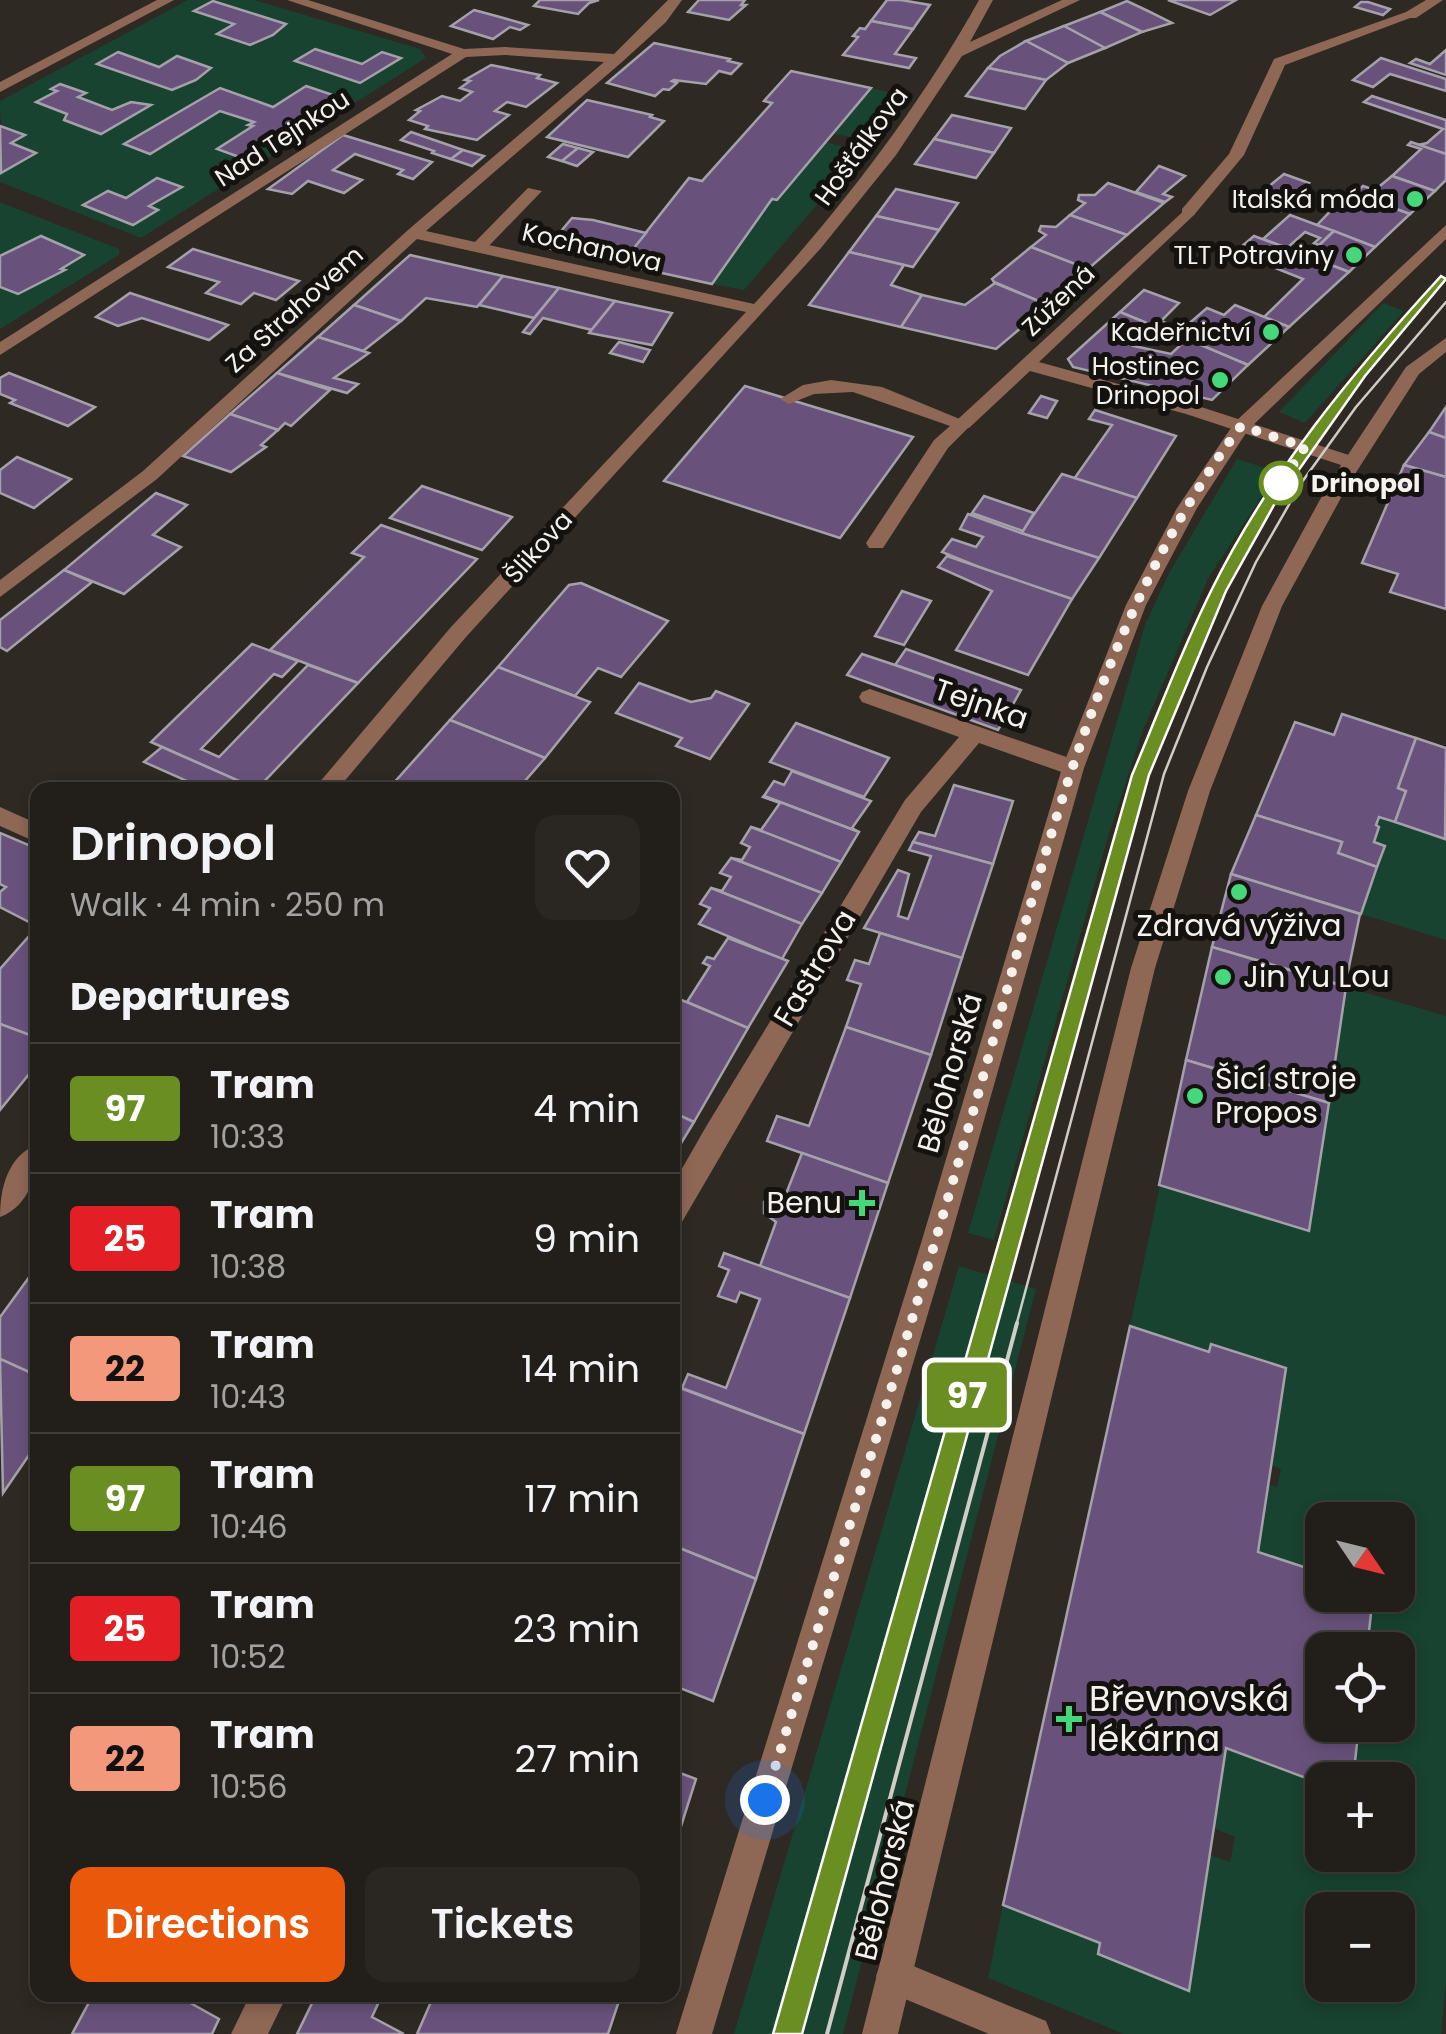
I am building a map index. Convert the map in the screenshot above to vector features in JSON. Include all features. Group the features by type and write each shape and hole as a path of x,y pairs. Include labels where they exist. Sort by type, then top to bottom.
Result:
{"street":[{"path":"0,88 166,0"},
{"path":"294,0 463,53 504,51 616,59"},
{"name":"Za Strahovem","path":"0,590 150,474 414,233 616,59 675,0"},
{"name":"Hošťálkova","path":"758,310 860,192 960,52 986,0"},
{"path":"960,52 1073,0"},
{"name":"Zúžená","path":"876,543 941,444 1188,212 1236,155 1279,62 1411,15 1436,0"},
{"name":"Nad Tejnkou","path":"0,350 463,53"},
{"path":"479,247 534,191"},
{"name":"Bělohorská","path":"694,2034 936,1240 1073,768 1136,605 1187,508 1241,426 1446,230"},
{"name":"Kochanova","path":"414,233 758,310"},
{"name":"Šlikova","path":"330,782 553,531 758,310"},
{"name":"Bělohorská","path":"880,2034 1143,968 1199,791 1272,606 1350,462 1412,371 1446,343"},
{"path":"1029,365 1350,462"},
{"path":"788,399 826,382 848,384 963,424"},
{"name":"Tejnka","path":"870,697 1073,768"},
{"name":"Fastrova","path":"680,1198 913,806 974,734"},
{"path":"0,816 30,830"},
{"path":"0,1205 30,1166"},
{"path":"894,1976 1033,2034"},
{"path":"249,2034 265,2002"}],"green space":[{"path":"188,0 254,0 420,49 426,58 141,238 0,182 0,172 35,153 6,135 0,101","holes":["213,1 284,24 269,37 218,34 234,24 195,11","316,49 362,64 382,52 400,58 360,83 296,61","61,84 84,93 78,97 112,110 131,102 150,106 101,134 65,120 67,114 52,88","306,86 338,97 218,149 254,122 220,111 149,154 125,144 220,88 273,107","157,178 181,187 149,206 85,205 108,191 126,198"]},
{"path":"871,88 906,96 871,140 833,134"},
{"path":"826,142 862,152 744,290 712,284 772,199 777,200"},
{"path":"0,202 119,249 119,255 0,329 0,287 18,294 83,255 41,236 0,256"},
{"path":"1383,303 1404,311 1305,423 1279,412"},
{"path":"1237,459 1278,472 1209,577 1143,730 1108,837 994,1240 968,1233 1145,625 1169,573"},
{"path":"1379,817 1446,840 1446,940 1361,914 1384,846 1374,842"},
{"path":"1346,987 1446,1016 1446,1982 1441,2034 1124,2034 988,1978 1003,1905 1100,1943 1098,1954 1189,1991 1210,1855 1230,1862 1235,1837 1214,1828 1226,1748 1305,1778 1305,1872 1415,1872 1415,1762 1355,1762 1357,1742 1415,1742 1415,1632 1369,1632 1371,1612 1415,1612 1415,1502 1305,1502 1305,1567 1258,1552 1268,1485 1277,1487 1281,1469 1271,1465 1211,1344 1209,1352 1130,1326 1160,1185 1309,1231"},
{"path":"959,1266 1036,1289 843,2034 734,2034"}],"building":[{"path":"540,0 599,0 589,3 578,14 534,6"},
{"path":"699,0 745,0 741,5 746,5 729,20 688,12"},
{"path":"887,0 930,5 913,29 871,21"},
{"path":"1168,0 1236,0 1210,15"},
{"path":"213,1 286,24 250,45 217,34 234,24 194,11"},
{"path":"1127,1 1172,23 1142,32 1100,12"},
{"path":"1361,2 1390,9 1383,15 1355,7"},
{"path":"474,10 528,25 520,30 510,27 493,39 451,26"},
{"path":"1100,12 1142,32 1105,48 1064,26"},
{"path":"871,21 913,29 895,54 916,58 909,68 843,55 858,37 853,36"},
{"path":"1064,26 1105,48 1068,63 1026,41"},
{"path":"1026,41 1068,63 1046,80 988,68"},
{"path":"654,43 741,64 731,74 719,71 706,84 674,80 677,83 669,90 663,89 655,96 607,83"},
{"path":"315,49 362,64 382,52 401,58 360,83 295,61"},
{"path":"1446,50 1446,75 1410,63 1416,59 1430,64"},
{"path":"118,52 159,67 177,56 211,68 196,80 172,90 97,64"},
{"path":"1381,58 1446,79 1446,91 1390,74 1373,87 1353,80"},
{"path":"491,65 540,75 537,78 557,83 526,107 507,102 495,111 509,115 477,140 425,129 428,126 409,120 420,111 416,110 442,96 460,101 472,92 460,88 470,81 465,80"},
{"path":"988,68 1046,80 1025,109 966,96"},
{"path":"791,71 871,88 777,200 772,199 712,284 621,264 689,178 702,181 772,103 764,101"},
{"path":"60,84 86,93 78,97 112,110 131,102 151,105 101,134 64,120 67,114 36,102 57,91 51,89"},
{"path":"306,86 339,97 242,158 217,149 254,122 220,111 150,154 124,144 220,88 273,107"},
{"path":"1372,96 1446,120 1446,154 1418,145 1427,143 1443,129 1364,102"},
{"path":"587,100 664,121 628,157 547,137"},
{"path":"952,115 1011,128 994,153 934,139"},
{"path":"0,126 25,135 11,143 36,153 1,173"},
{"path":"411,132 463,150 451,159 432,153 401,140"},
{"path":"343,135 432,162 413,179 398,174 403,170 355,154 333,170 362,180 344,193 308,181 292,194 268,189"},
{"path":"934,139 994,153 976,178 915,164"},
{"path":"1411,142 1446,154 1446,180 1435,191 1392,176 1421,149 1408,145"},
{"path":"563,144 578,148 562,161 548,157"},
{"path":"578,148 593,152 577,166 562,161"},
{"path":"463,150 484,156 472,166 451,159"},
{"path":"1159,166 1185,176 1163,194 1172,197 1165,202 1136,192"},
{"path":"1284,174 1309,183 1281,211 1252,200"},
{"path":"1392,176 1435,191 1410,214 1354,194 1363,186 1375,190"},
{"path":"157,178 182,187 149,206 158,210 133,225 83,205 108,191 126,198"},
{"path":"1108,183 1164,203 1127,235 1070,215 1085,203 1078,200 1079,195 1095,195"},
{"path":"896,189 958,203 939,230 876,216"},
{"path":"1349,192 1410,214 1375,247 1317,225"},
{"path":"1070,215 1127,235 1088,269 1031,247 1046,235 1039,231 1041,226 1056,227"},
{"path":"1290,215 1334,231 1319,245 1314,243 1320,238 1305,232 1287,248 1263,239"},
{"path":"876,216 939,230 913,267 849,252"},
{"path":"572,218 646,233 621,264 547,248"},
{"path":"1334,231 1375,247 1349,272 1308,256"},
{"path":"41,236 84,255 61,269 65,270 18,294 0,287 0,256"},
{"path":"1254,236 1349,272 1289,327 1264,317 1303,279 1235,252"},
{"path":"1031,247 1088,269 1048,305 994,282 992,279"},
{"path":"193,249 299,281 276,300 254,293 241,304 206,293 219,282 168,267"},
{"path":"849,252 904,265 891,285 922,295 901,327 809,305"},
{"path":"410,255 503,276 477,307 426,298 401,321 354,305"},
{"path":"503,276 559,288 534,318 479,305"},
{"path":"995,283 1048,305 996,349 901,327 922,295 965,305"},
{"path":"559,288 615,301 592,330 543,318 530,334 523,332"},
{"path":"1144,290 1179,303 1161,321 1200,337 1193,342 1120,312"},
{"path":"130,293 228,325 209,340 142,318 118,326 96,317"},
{"path":"615,301 672,313 652,345 589,333"},
{"path":"354,305 401,321 363,351 318,337"},
{"path":"1235,305 1289,327 1248,365 1193,342 1204,333 1186,326 1207,308 1224,315"},
{"path":"1120,312 1161,329 1156,333 1144,329 1132,339 1139,342 1134,346 1171,354 1187,339 1248,365 1212,400 1073,367 1068,359"},
{"path":"318,337 369,353 334,378 358,384 347,393 277,373"},
{"path":"619,342 650,350 643,362 610,353"},
{"path":"9,373 95,407 68,426 10,403 15,400 0,394 0,378"},
{"path":"277,373 330,390 291,426 285,423 278,430 230,414"},
{"path":"745,386 913,437 840,538 664,481"},
{"path":"1041,396 1057,401 1047,418 1029,413"},
{"path":"1446,407 1446,438 1429,432"},
{"path":"1095,410 1176,436 1137,498 1074,479 1112,425 1089,419"},
{"path":"230,414 278,430 261,445 266,447 231,472 183,456"},
{"path":"1429,432 1446,438 1446,477 1404,465"},
{"path":"17,457 71,479 34,508 0,493 0,470"},
{"path":"1404,465 1446,477 1446,609 1390,592 1398,574 1362,563"},
{"path":"1062,474 1137,498 1099,558 1021,533"},
{"path":"422,486 512,517 482,550 390,518"},
{"path":"156,493 187,505 153,535 181,547 124,594 64,570"},
{"path":"984,496 1034,513 1023,531 972,513"},
{"path":"968,514 1099,558 1072,599 1001,576 942,552 952,539 976,547 983,537 960,529"},
{"path":"381,525 477,559 358,683 270,650 364,557 352,553"},
{"path":"947,556 1072,599 1028,675 956,650 992,591 938,567"},
{"path":"64,570 92,582 7,651 0,647 0,620"},
{"path":"581,583 668,621 621,677 598,668 575,696 498,667 569,585"},
{"path":"902,591 931,601 904,645 875,636"},
{"path":"252,644 298,661 282,677 274,674 201,749 219,757 308,665 358,683 264,782 241,782 151,742"},
{"path":"906,649 1021,690 1012,706 895,665"},
{"path":"862,654 1012,706 998,730 847,675"},
{"path":"498,667 590,702 545,758 450,720"},
{"path":"639,683 691,702 711,698 716,691 749,704 710,759 676,746 682,738 616,713"},
{"path":"1342,714 1416,738 1398,788 1406,791 1395,822 1379,817 1376,825 1379,827 1374,842 1385,846 1377,867 1338,853 1342,842 1256,815 1295,722 1334,735"},
{"path":"450,720 545,758 524,782 395,782"},
{"path":"796,723 889,758 864,797 770,762"},
{"path":"1416,738 1446,748 1445,839 1395,822 1406,791 1398,788"},
{"path":"162,747 241,782 189,782 144,762"},
{"path":"792,771 871,801 852,828 859,832 764,796 774,781 784,785"},
{"path":"954,785 1013,801 993,864 913,842 919,832 935,836"},
{"path":"764,796 859,832 841,862 751,827 761,830 780,803"},
{"path":"1256,815 1342,842 1338,853 1377,867 1361,914 1231,874"},
{"path":"751,827 841,862 822,893 731,858 742,860 750,847 741,843"},
{"path":"0,833 30,846 29,922 0,907 0,892 6,887 0,884"},
{"path":"913,842 993,864 962,958 864,928 898,870 909,874 898,916 908,919 931,856 909,850"},
{"path":"731,858 822,893 802,924 711,888 722,891 731,877 720,873"},
{"path":"1231,874 1360,914 1345,986 1212,947"},
{"path":"711,888 802,924 782,959 699,924 710,908 700,904"},
{"path":"880,933 962,958 931,1055 846,1027 861,984 847,980 855,960 869,964"},
{"path":"30,935 30,1035 0,1024 0,969"},
{"path":"728,938 788,961 748,1028 687,1002 710,966 703,963 707,957 714,959"},
{"path":"1212,947 1346,987 1329,1103 1186,1060"},
{"path":"680,999 748,1028 694,1122 680,1116"},
{"path":"0,1024 30,1035 30,1073 0,1110"},
{"path":"846,1027 931,1055 888,1183 767,1141 777,1116 809,1126"},
{"path":"1186,1060 1329,1103 1309,1231 1159,1185"},
{"path":"680,1116 694,1122 680,1145"},
{"path":"802,1153 888,1183 850,1298 760,1266 776,1222 764,1213 764,1202 770,1195 786,1194"},
{"path":"724,1253 850,1298 804,1434 682,1388 688,1374 726,1388 760,1299 740,1292 736,1302 718,1296 729,1270 719,1266"},
{"path":"30,1276 30,1372 0,1359 0,1317"},
{"path":"1130,1326 1209,1352 1211,1344 1286,1368 1258,1552 1305,1567 1305,1612 1371,1612 1369,1632 1305,1632 1305,1742 1357,1742 1355,1762 1305,1762 1305,1778 1226,1748 1189,1991 1098,1954 1100,1943 1003,1905"},
{"path":"0,1359 30,1372 30,1454 3,1493"},
{"path":"680,1388 804,1434 756,1579 680,1548"},
{"path":"680,1548 756,1579 713,1701 680,1688"},
{"path":"680,1773 696,1779 680,1830"},
{"path":"89,2002 189,2002 219,2019 212,2034 72,2034"},
{"path":"313,2002 379,2002 372,2017 404,2034 297,2034"},
{"path":"431,2002 619,2002 608,2034 417,2034"}],"tram line":[{"path":"987,1326 1118,860 1151,754 1191,651 1240,550 1285,477 1361,375 1446,279"},
{"name":"97","path":"788,2034 1140,775 1218,591 1267,504 1314,433 1360,374 1446,279"},
{"path":"1016,1326 1164,774 1207,667 1256,562 1302,482 1356,407 1446,302"},
{"path":"788,2034 987,1323"},
{"path":"827,2034 1017,1323"}],"place":[{"name":"Italská móda","path":"1415,199"},
{"name":"TLT Potraviny","path":"1354,255"},
{"name":"Kadeřnictví","path":"1271,332"},
{"name":"Hostinec Drinopol","path":"1220,380"},
{"name":"Drinopol","path":"1281,483"},
{"name":"Zdravá výživa","path":"1239,892"},
{"name":"Jin Yu Lou","path":"1223,977"},
{"name":"Šicí stroje Propos","path":"1195,1096"},
{"name":"Benu","path":"862,1203"},
{"name":"Břevnovská lékárna","path":"1069,1719"}],"route":[{"path":"765,1800 936,1240 1073,768 1136,605 1187,508 1241,426 1305,447 1281,483"}]}
